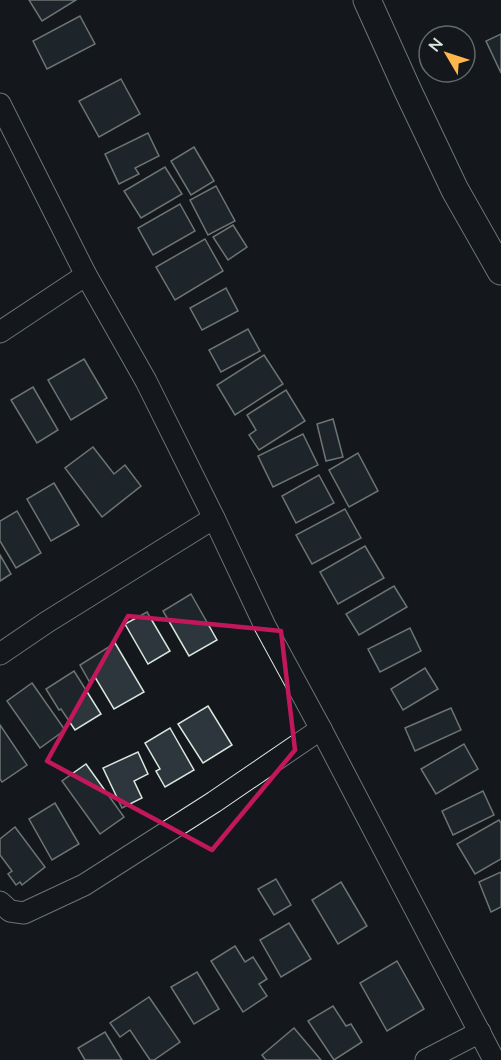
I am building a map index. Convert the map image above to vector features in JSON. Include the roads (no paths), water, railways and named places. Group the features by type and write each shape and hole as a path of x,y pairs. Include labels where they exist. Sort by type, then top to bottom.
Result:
{"street":[{"path":"367,0 408,92 456,190 501,271"},
{"path":"0,104 86,275 146,381 265,626 494,1060"},
{"path":"0,332 86,275"},
{"path":"0,654 214,518"},
{"path":"0,902 10,911 24,913 84,885 214,802 321,729"},
{"path":"426,1060 480,1032"}]}
